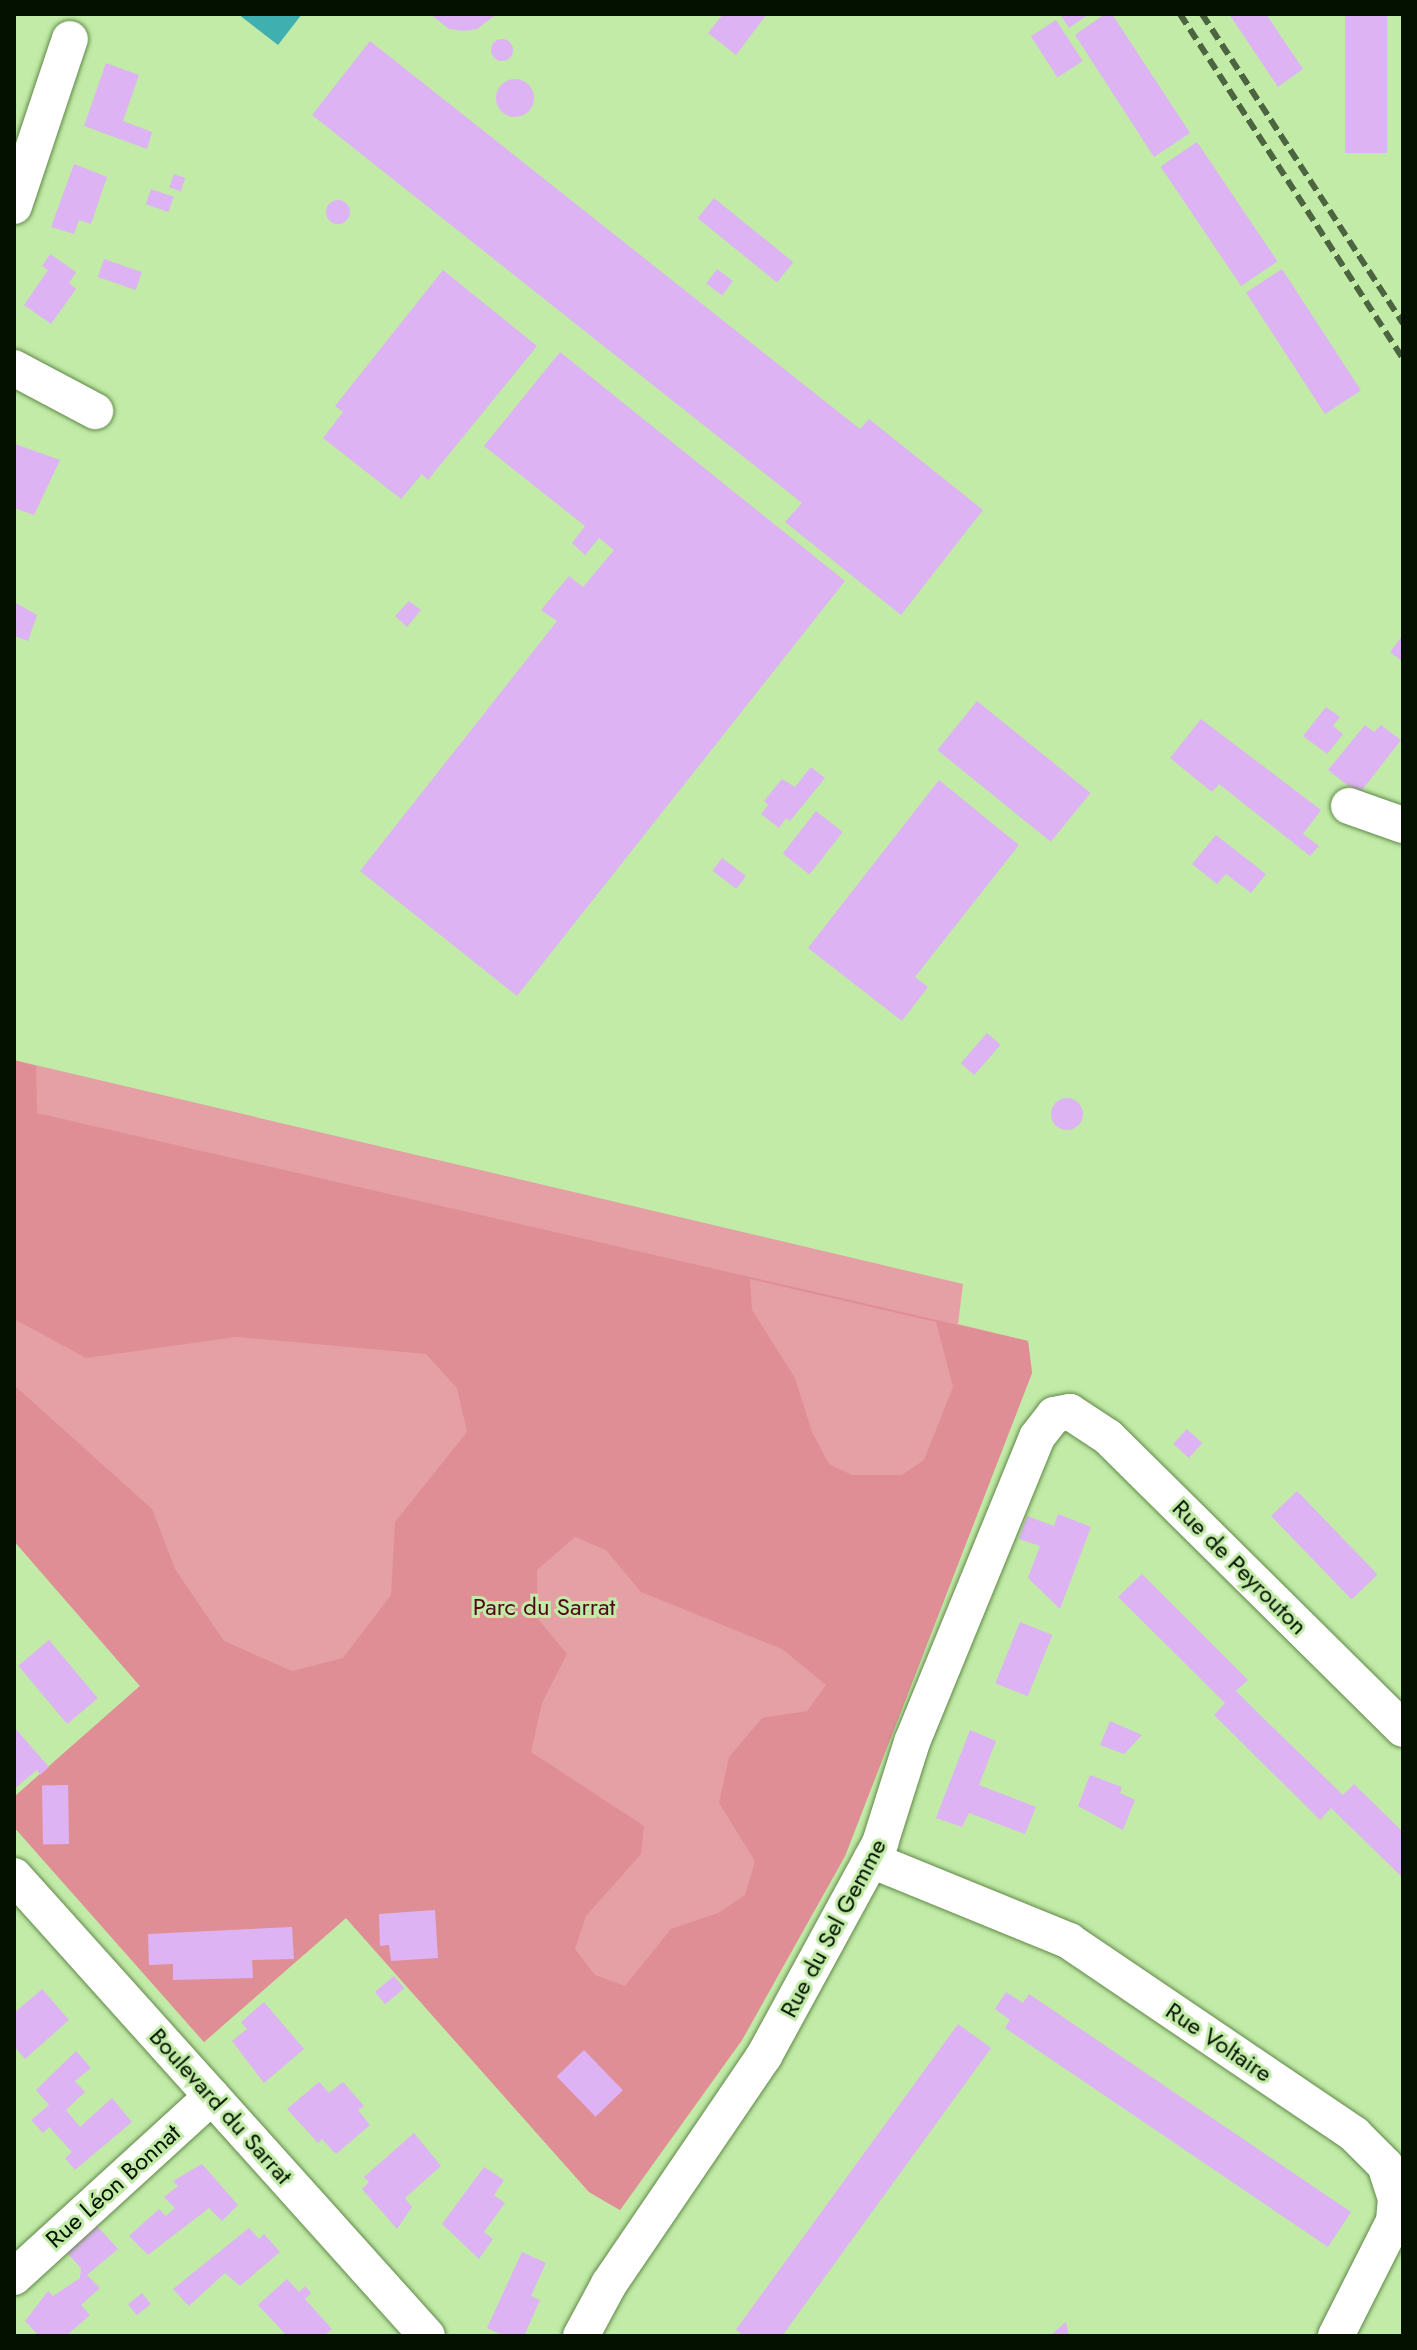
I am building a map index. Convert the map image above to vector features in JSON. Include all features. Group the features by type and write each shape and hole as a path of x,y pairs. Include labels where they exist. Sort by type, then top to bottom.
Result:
{"street":[{"path":"14,206 70,39"},
{"path":"14,368 95,411"},
{"path":"1349,806 1403,825"},
{"name":"Rue de Peyrouton","path":"1070,1412 1108,1437 1403,1729"},
{"name":"Rue du Sel Gemme","path":"581,2336 609,2284 764,2056 871,1860 912,1742 1037,1437 1054,1415 1070,1412"},
{"name":"Rue Voltaire","path":"871,1860 1069,1941 1365,2144 1385,2165 1396,2198 1394,2221 1336,2336"},
{"name":"Boulevard du Sarrat","path":"14,1876 427,2336"},
{"name":"Rue Léon Bonnat","path":"14,2277 212,2096"}],"green space":[{"name":"Parc du Sarrat","path":"14,1060 963,1284 958,1324 1028,1341 1032,1373 845,1856 742,2040 620,2210 589,2192 346,1918 204,2042 14,1827 14,1797 140,1686 14,1541"}],"shaded area":[{"name":"Parc du Sarrat","path":"14,1060 36,1066 37,1113 1028,1341 1032,1373 845,1856 742,2040 620,2210 589,2192 346,1918 204,2042 14,1827 14,1797 140,1686 14,1541 14,1385 152,1509 175,1569 224,1641 292,1671 343,1658 391,1595 395,1522 467,1432 457,1388 426,1354 236,1337 86,1358 14,1319","holes":["750,1279 936,1322 953,1387 924,1460 902,1475 852,1475 829,1464 812,1432 795,1378 752,1310","575,1537 606,1550 641,1592 782,1649 826,1685 807,1711 762,1718 729,1757 719,1803 755,1861 745,1895 718,1913 671,1929 625,1986 595,1975 575,1949 586,1916 641,1854 644,1826 531,1752 542,1703 567,1654 538,1619 537,1570"]}],"water":[{"path":"238,14 302,14 278,45"}],"building":[{"path":"430,14 497,14 477,29 464,31 449,29"},
{"path":"723,14 767,14 736,55 708,33"},
{"path":"1060,14 1089,14 1069,28"},
{"path":"1105,14 1112,14 1190,133 1154,157 1075,35"},
{"path":"1229,14 1266,14 1303,69 1278,87"},
{"path":"1345,14 1387,14 1387,153 1345,153"},
{"path":"1056,20 1083,61 1058,77 1031,36"},
{"path":"502,39 510,42 513,50 510,58 502,61 494,58 491,50 494,42"},
{"path":"370,41 860,429 869,419 983,510 901,615 785,522 802,503 312,115"},
{"path":"106,63 139,75 123,121 152,132 147,149 84,126"},
{"path":"515,79 529,84 534,98 529,112 515,117 501,112 496,98 501,84"},
{"path":"1197,142 1278,261 1241,286 1161,167"},
{"path":"74,164 107,177 91,224 79,220 74,234 51,227"},
{"path":"174,174 185,178 180,191 169,187"},
{"path":"151,189 174,197 168,212 146,204"},
{"path":"714,198 793,262 777,282 698,218"},
{"path":"338,200 347,203 350,212 347,221 338,224 329,221 326,212 329,203"},
{"path":"50,254 76,272 69,283 76,289 51,324 24,305 48,270 42,266"},
{"path":"104,259 142,272 136,290 98,277"},
{"path":"717,269 733,281 722,295 706,283"},
{"path":"1282,269 1361,391 1325,414 1246,292"},
{"path":"443,270 537,346 428,480 422,474 401,499 323,438 343,412 335,406"},
{"path":"560,352 845,581 517,996 360,871 557,621 541,610 569,576 583,587 614,550 599,538 585,555 572,543 585,526 484,446"},
{"path":"15,444 60,460 34,515 14,508"},
{"path":"409,601 421,610 407,627 395,616"},
{"path":"14,602 37,615 28,641 14,636"},
{"path":"1403,635 1403,662 1390,652"},
{"path":"977,701 1090,793 1051,842 937,750"},
{"path":"1326,707 1340,717 1333,726 1343,734 1327,754 1303,736"},
{"path":"1201,719 1321,810 1303,834 1319,846 1310,856 1219,784 1212,792 1170,758"},
{"path":"1365,725 1374,732 1381,725 1401,740 1359,794 1328,770"},
{"path":"811,767 825,778 790,821 786,818 779,828 761,814 768,805 764,801 782,779 795,787"},
{"path":"939,780 1019,845 915,977 928,987 902,1021 808,948"},
{"path":"816,811 843,832 810,874 783,854"},
{"path":"1216,835 1266,874 1251,893 1226,874 1217,884 1192,864"},
{"path":"722,858 746,876 736,889 712,871"},
{"path":"987,1033 1001,1045 974,1075 961,1063"},
{"path":"1067,1098 1078,1103 1083,1114 1078,1125 1067,1130 1056,1125 1051,1114 1056,1103"},
{"path":"1187,1429 1202,1443 1189,1458 1173,1444"},
{"path":"1297,1491 1378,1574 1352,1599 1271,1516"},
{"path":"1058,1514 1091,1527 1060,1609 1028,1578 1040,1546 1019,1539 1027,1516 1054,1526"},
{"path":"1142,1574 1248,1680 1236,1691 1264,1719 1343,1795 1354,1784 1403,1832 1403,1878 1331,1808 1320,1820 1214,1715 1225,1703 1118,1597"},
{"path":"1020,1622 1052,1635 1028,1696 995,1683"},
{"path":"49,1640 98,1698 67,1724 18,1666"},
{"path":"1110,1721 1142,1735 1124,1754 1100,1745"},
{"path":"14,1727 49,1767 40,1775 37,1770 14,1789"},
{"path":"970,1730 996,1741 979,1785 1036,1807 1025,1834 969,1813 962,1827 936,1818"},
{"path":"1090,1775 1122,1787 1120,1793 1135,1800 1123,1830 1078,1806"},
{"path":"42,1785 68,1785 69,1844 43,1844"},
{"path":"435,1910 438,1958 391,1961 389,1945 380,1946 379,1914"},
{"path":"292,1927 294,1959 252,1960 253,1978 173,1980 173,1964 149,1965 148,1934"},
{"path":"394,1976 404,1988 385,2004 375,1992"},
{"path":"42,1989 69,2020 25,2059 14,2046 14,2013"},
{"path":"1006,1992 1023,2003 1029,1994 1351,2212 1328,2247 1005,2028 1010,2020 995,2009"},
{"path":"264,2002 304,2049 264,2083 232,2041 247,2029 241,2022"},
{"path":"958,2024 991,2048 782,2336 744,2336 736,2330"},
{"path":"584,2050 623,2090 596,2117 557,2076"},
{"path":"76,2051 91,2068 75,2081 85,2092 66,2110 80,2127 112,2098 132,2122 75,2170 65,2158 72,2152 49,2127 43,2133 31,2120 49,2105 36,2090"},
{"path":"319,2082 329,2093 343,2082 364,2106 358,2110 370,2125 336,2154 322,2139 318,2143 287,2109"},
{"path":"414,2133 441,2166 405,2198 412,2207 397,2229 362,2189 369,2182 364,2177"},
{"path":"202,2164 238,2205 222,2221 209,2208 148,2255 129,2236 159,2209 166,2216 175,2208 164,2197 178,2186 173,2181"},
{"path":"484,2167 504,2180 494,2195 505,2203 484,2232 493,2239 479,2259 442,2224"},
{"path":"97,2226 118,2249 87,2275 100,2288 81,2305 90,2315 66,2336 39,2336 25,2321 48,2291 53,2296 80,2278 81,2268 67,2253"},
{"path":"249,2228 259,2239 264,2234 280,2252 240,2286 225,2273 189,2306 173,2289"},
{"path":"522,2252 546,2263 531,2296 540,2300 524,2336 505,2336 487,2328"},
{"path":"287,2279 299,2292 305,2286 311,2293 305,2299 332,2329 324,2336 287,2336 258,2305"},
{"path":"142,2293 151,2304 137,2315 128,2304"},
{"path":"1066,2322 1069,2336 1050,2336"}],"railway":[{"path":"1180,14 1403,359"},
{"path":"1202,14 1403,324"}]}
